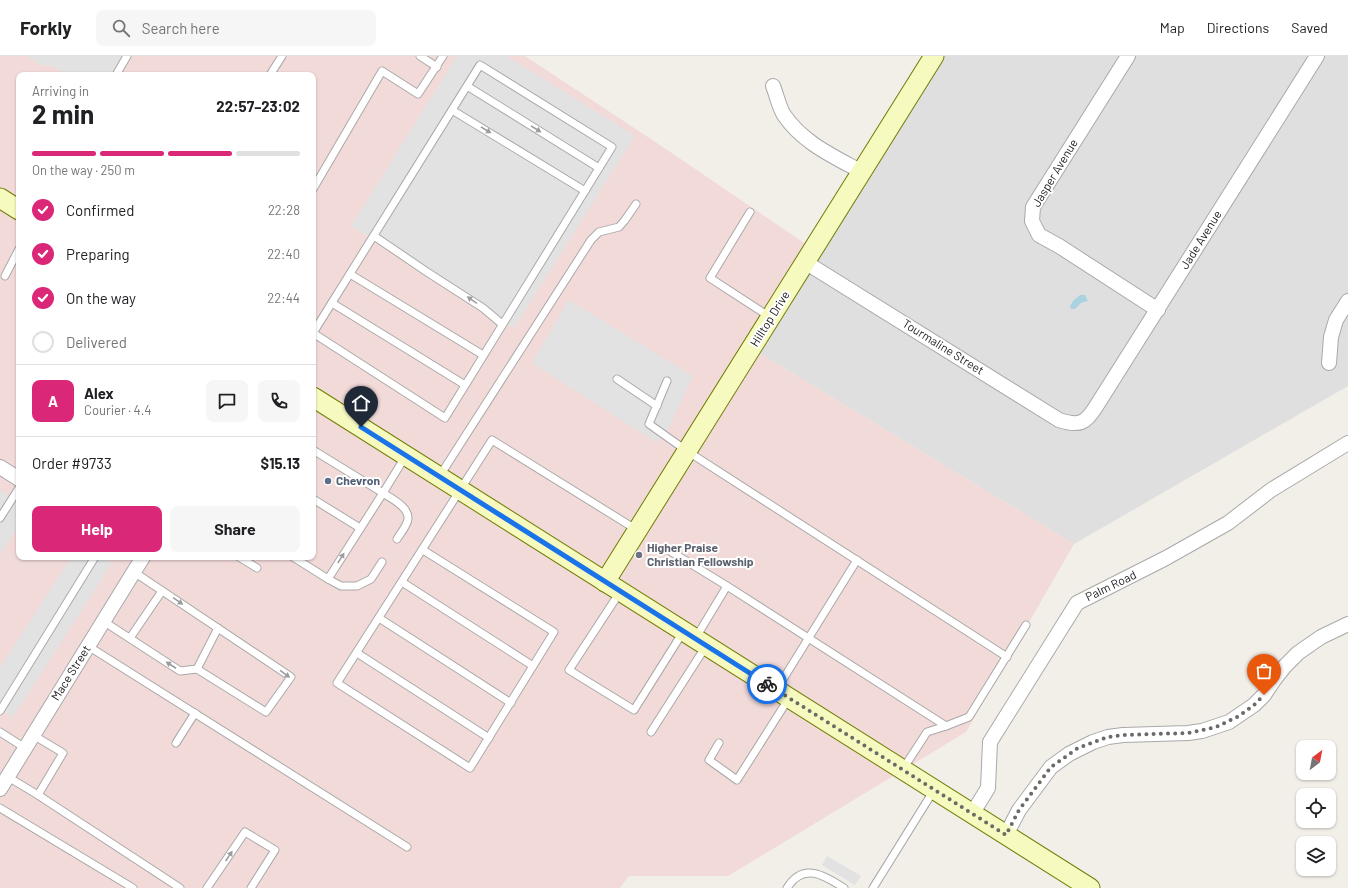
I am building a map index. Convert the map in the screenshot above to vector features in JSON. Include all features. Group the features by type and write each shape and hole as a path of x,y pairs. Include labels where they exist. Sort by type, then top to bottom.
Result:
{"main road":[{"name":"Hilltop Drive","path":"613,587 637,530 934,56"},
{"path":"0,198 16,208"},
{"path":"316,401 460,490 1090,888"}],"street":[{"name":"Jasper Avenue","path":"1128,56 1033,207 1032,217 1034,226 1039,235 1059,246 1158,310"},
{"name":"Jade Avenue","path":"1083,422 1088,419 1158,310 1317,56"},
{"path":"773,86 784,114 801,135 818,147 862,172"},
{"name":"Tourmaline Street","path":"806,262 1059,420 1070,424 1083,422"},
{"path":"1329,364 1331,337 1336,320 1348,301"},
{"name":"Palm Road","path":"972,814 988,788 990,742 1077,603 1166,558 1228,523 1271,490 1348,443"},
{"path":"0,468 16,477"},
{"name":"Mace Street","path":"0,789 141,560"},
{"path":"1006,835 1019,810 1051,767 1069,754 1093,742 1108,737 1123,735 1188,733 1209,729 1229,722 1254,705 1264,695 1285,666 1298,653 1321,637 1348,624"}],"lane":[{"path":"118,72 127,56"},
{"path":"272,72 282,56"},
{"path":"420,56 437,66"},
{"path":"316,184 382,71 418,94 443,56"},
{"path":"316,328 480,65 612,147 445,418 316,335"},
{"path":"467,86 599,168"},
{"path":"452,110 585,191"},
{"path":"439,477 591,240 599,232 618,226 625,220 636,204"},
{"path":"750,212 710,278 770,318"},
{"path":"374,236 483,308 502,324"},
{"path":"5,276 16,255"},
{"path":"350,274 483,355"},
{"path":"332,303 465,385"},
{"path":"617,379 657,406"},
{"path":"668,381 649,424 687,451 1007,657"},
{"path":"423,550 554,632 470,768 337,683 492,440 637,530"},
{"path":"316,452 383,493 399,504 407,512 408,521 397,539"},
{"path":"328,579 405,456"},
{"path":"0,518 16,493"},
{"path":"316,502 360,528"},
{"path":"670,551 946,726"},
{"path":"0,711 93,560"},
{"path":"244,560 257,568"},
{"path":"298,560 341,586 357,586 371,579 382,562"},
{"path":"719,743 709,760 737,780 783,694 809,638 856,560"},
{"path":"103,621 180,671 198,669 266,712 291,677 134,572"},
{"path":"402,582 533,666"},
{"path":"651,732 695,639 727,586"},
{"path":"613,587 570,670 634,710 695,639"},
{"path":"130,638 162,591"},
{"path":"379,618 511,703"},
{"path":"902,770 927,732 969,717 1026,625"},
{"path":"198,669 218,628"},
{"path":"88,646 407,846"},
{"path":"357,652 489,738"},
{"path":"176,744 195,713"},
{"path":"0,732 25,748"},
{"path":"33,735 63,753 38,795"},
{"path":"8,777 180,888"},
{"path":"873,888 934,790"},
{"path":"0,808 133,888"},
{"path":"207,888 245,832 275,850 251,888"},
{"path":"787,888 792,880 798,876 812,872 825,877 844,888"}],"shaded area":[{"path":"0,56 525,56 657,143 813,249 751,348 1074,544 966,732 728,876 629,876 620,888 0,888"},
{"path":"27,56 132,56 122,72 62,72 51,65 42,66"},
{"path":"457,56 507,56 635,136 514,328 351,226"},
{"path":"944,56 1348,56 1348,386 1074,544 751,348"},
{"path":"569,300 693,376 668,429 657,443 532,363"},
{"path":"0,490 16,500 16,530 0,555"},
{"path":"69,560 107,560 112,563 13,717 0,709 0,668"},
{"path":"827,856 861,876 855,885 822,865"}],"water":[{"path":"1080,295 1085,295 1088,301 1081,303 1075,309 1071,309 1070,306 1073,301"}],"way so far":[{"path":"767,684 1006,835 1019,810 1051,767 1078,748 1108,737 1202,731 1229,722 1254,705 1264,695"}],"place":[{"name":"Chevron","path":"328,481"},
{"name":"Higher Praise Christian Fellowship","path":"639,555"}],"route":[{"path":"361,427 767,684"}]}
